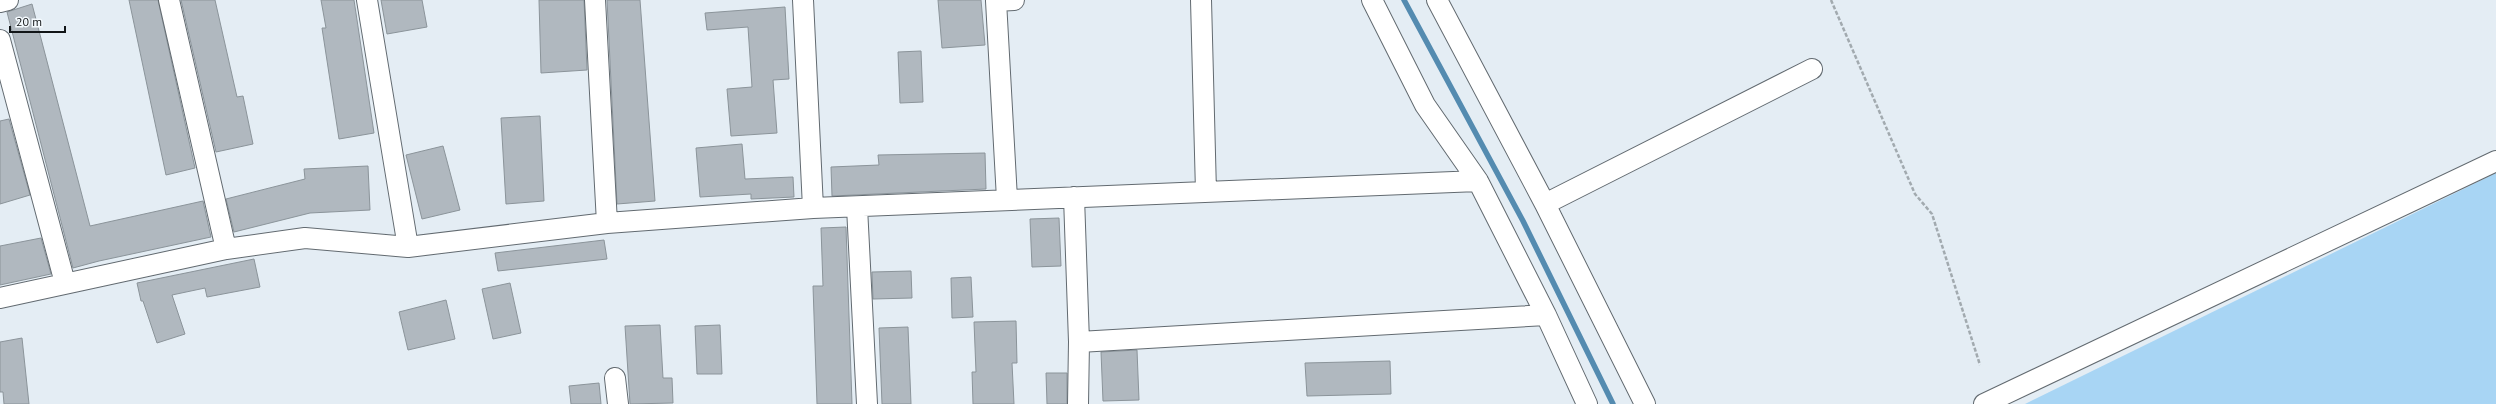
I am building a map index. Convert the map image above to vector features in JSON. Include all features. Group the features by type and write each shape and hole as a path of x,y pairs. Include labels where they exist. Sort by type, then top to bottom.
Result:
{"street":[{"path":"0,2 8,0"},
{"path":"169,0 226,249"},
{"path":"367,0 408,247"},
{"path":"595,0 607,223"},
{"path":"803,0 813,208"},
{"path":"1007,199 996,2 1014,0"},
{"path":"1201,0 1206,192"},
{"path":"1372,0 1425,105 1478,181 1546,315 1587,404"},
{"path":"1436,0 1545,204 1645,404"},
{"path":"0,40 65,283"},
{"path":"1545,204 1812,69"},
{"path":"1984,404 2496,161"},
{"path":"0,298 226,249 305,238 408,247 607,223 813,208 1478,181"},
{"path":"1074,197 1079,342 1078,404"},
{"path":"857,206 867,404"},
{"path":"1079,342 1546,315"},
{"path":"615,378 618,404"}],"path":[{"path":"1831,0 1915,194 1932,214 1980,365"}],"shaded area":[{"path":"2496,173 2496,404 2025,404"}],"building":[{"path":"129,0 158,0 195,168 166,175"},
{"path":"181,0 215,0 237,97 243,96 253,144 216,152"},
{"path":"321,0 354,0 374,133 339,139 322,28 326,28"},
{"path":"381,0 422,0 427,27 387,34"},
{"path":"539,0 584,0 587,70 541,73"},
{"path":"607,0 640,0 655,201 617,204"},
{"path":"938,0 981,0 985,45 942,48"},
{"path":"32,4 90,226 203,201 211,237 73,268 7,12"},
{"path":"785,7 789,79 773,80 777,133 731,136 727,89 752,87 748,27 707,30 705,13"},
{"path":"921,51 923,102 900,103 898,52"},
{"path":"540,116 544,201 506,204 501,118"},
{"path":"9,119 30,195 0,204 0,121"},
{"path":"742,144 745,179 793,177 794,197 751,199 751,194 700,197 696,148"},
{"path":"443,146 460,210 422,219 406,155"},
{"path":"985,153 986,189 832,196 831,167 879,165 878,155"},
{"path":"368,166 370,210 310,213 234,232 226,199 305,179 304,169"},
{"path":"1059,218 1061,266 1032,267 1030,219"},
{"path":"846,227 852,404 817,404 813,286 823,286 821,228"},
{"path":"41,238 51,274 0,285 0,246"},
{"path":"604,240 607,259 498,271 495,253"},
{"path":"254,259 260,287 207,297 205,288 172,295 185,334 157,343 143,301 141,301 137,283"},
{"path":"911,271 912,298 873,299 872,272"},
{"path":"971,277 973,317 952,318 951,278"},
{"path":"510,283 521,333 493,339 482,289"},
{"path":"446,300 455,339 408,350 399,312"},
{"path":"1016,321 1017,363 1012,363 1014,404 973,404 972,372 976,372 974,322"},
{"path":"660,325 663,378 672,378 673,403 630,404 625,326"},
{"path":"720,325 722,374 697,374 695,326"},
{"path":"908,327 911,404 882,404 879,328"},
{"path":"22,338 29,404 4,404 3,392 0,392 0,342"},
{"path":"1137,350 1139,400 1103,401 1101,352"},
{"path":"1390,361 1391,394 1307,396 1305,363"},
{"path":"1046,373 1067,373 1067,404 1047,404"},
{"path":"599,383 601,404 571,404 569,386"}],"waterway":[{"path":"1404,0 1523,221 1613,404"}]}
